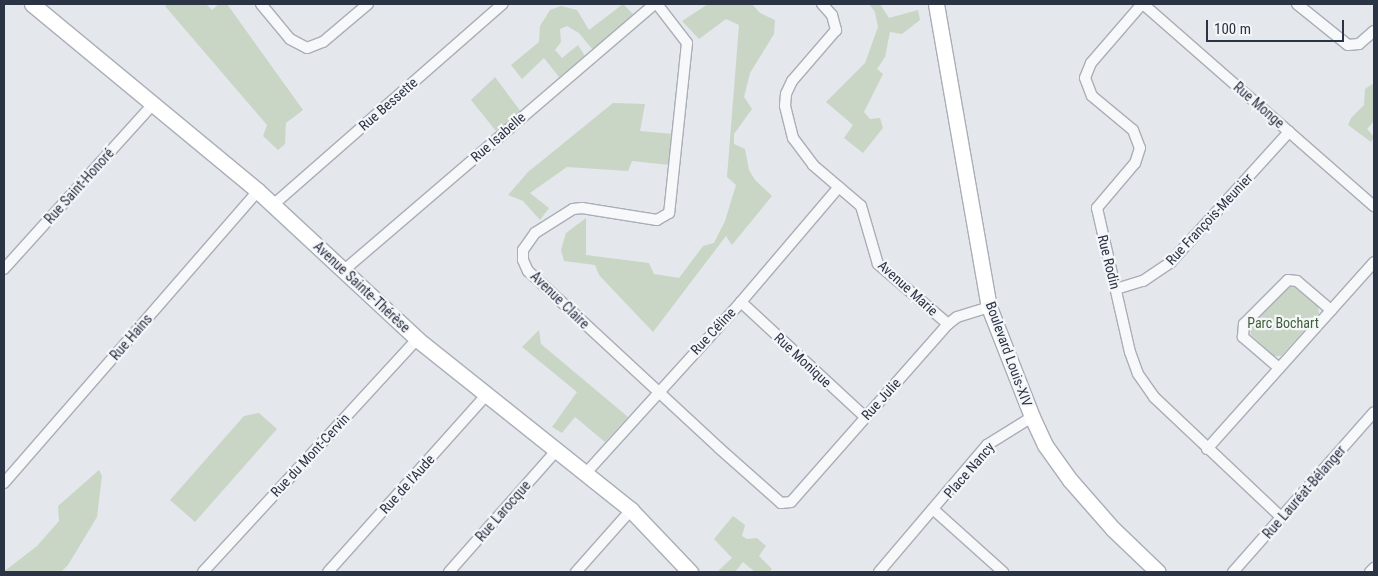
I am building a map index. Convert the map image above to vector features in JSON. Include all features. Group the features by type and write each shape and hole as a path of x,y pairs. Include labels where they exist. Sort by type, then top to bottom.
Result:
{"street":[{"name":"Avenue Sainte-Thérèse","path":"32,4 258,191 417,339 631,510 690,572"},
{"path":"261,4 290,39 307,48 323,42 368,4"},
{"name":"Rue Bessette","path":"273,205 503,4"},
{"name":"Rue Isabelle","path":"343,270 656,4"},
{"name":"Avenue Claire","path":"656,4 688,43 669,213 657,220 582,208 573,210 536,233 523,250 523,260 528,271 781,503"},
{"name":"Avenue Marie","path":"822,4 832,15 836,30 792,81 785,106 793,138 802,152 861,206 878,264 948,324"},
{"name":"Boulevard Louis-XIV","path":"936,4 990,307 1032,417 1045,445 1070,480 1113,529 1158,572"},
{"name":"Rue Monge","path":"1143,4 1374,206"},
{"name":"Rue Rodin","path":"1143,4 1091,63 1085,78 1092,96 1133,130 1140,148 1135,163 1097,208 1138,374 1154,397 1207,449 1282,517"},
{"path":"1297,4 1348,45 1359,44 1374,31"},
{"name":"Rue Saint-Honoré","path":"4,269 154,103"},
{"name":"Rue François-Meunier","path":"1116,289 1143,281 1171,262 1289,132"},
{"name":"Rue Céline","path":"586,474 657,391 741,302 839,187"},
{"name":"Rue Hains","path":"4,484 258,191"},
{"path":"1207,449 1374,262"},
{"path":"1279,368 1243,336 1244,324 1288,280 1297,281 1331,310"},
{"name":"Rue Monique","path":"741,302 865,417"},
{"name":"Rue Julie","path":"781,503 791,502 948,324 957,317 990,307"},
{"name":"Rue du Mont-Cervin","path":"203,572 417,339"},
{"name":"Rue de l'Aude","path":"328,572 486,395"},
{"name":"Rue Lauréat-Bélanger","path":"1233,572 1374,412"},
{"name":"Place Nancy","path":"879,572 988,445 1032,417"},
{"name":"Rue Larocque","path":"449,572 557,450"},
{"path":"576,572 631,510"},
{"name":"Place Nancy","path":"934,510 1003,572"},
{"path":"1370,572 1374,568"}],"green space":[{"path":"168,4 206,4 212,10 219,4 227,4 303,110 286,123 285,144 278,150 263,136 267,125 165,6"},
{"path":"623,4 633,14 593,50 579,33 567,26 560,29 561,42 555,50 562,58 578,45 585,56 559,77 544,58 522,79 511,65 539,42 540,26 550,10 561,6 577,10 589,30"},
{"path":"708,4 752,4 760,13 775,20 774,34 750,73 744,97 752,109 734,134 734,144 745,149 749,170 755,180 772,196 732,245 726,236 653,332 599,275 595,265 564,261 561,250 566,233 586,218 586,255 649,263 654,274 679,278 703,246 714,243 725,221 736,185 727,177 739,25 726,19 699,39 682,21"},
{"path":"869,4 880,4 889,18 918,10 920,20 902,34 890,32 885,57 877,69 883,74 864,112 870,119 880,118 883,128 863,153 844,138 853,125 826,102 865,63 878,27 875,12"},
{"path":"495,77 521,112 496,131 471,100"},
{"path":"1374,83 1374,121 1367,129 1374,137 1371,142 1348,125 1351,118 1364,105 1365,89"},
{"path":"613,103 645,104 640,131 673,134 670,165 632,161 628,171 567,167 530,193 549,208 540,220 523,201 508,195 528,172"},
{"name":"Parc Bochart","path":"1288,286 1295,287 1318,307 1319,314 1281,356 1274,356 1251,335 1250,328"},
{"path":"539,330 541,344 628,417 605,442 575,417 562,433 552,427 577,392 522,347"},
{"path":"259,413 277,429 195,522 170,500 244,416"},
{"path":"99,470 102,476 97,517 68,565 61,572 4,572 4,568 6,570 37,546 59,521 58,506"},
{"path":"733,516 745,525 742,536 747,539 757,538 766,546 759,556 772,569 769,572 755,572 743,562 735,572 717,572 732,558 714,539"}]}
